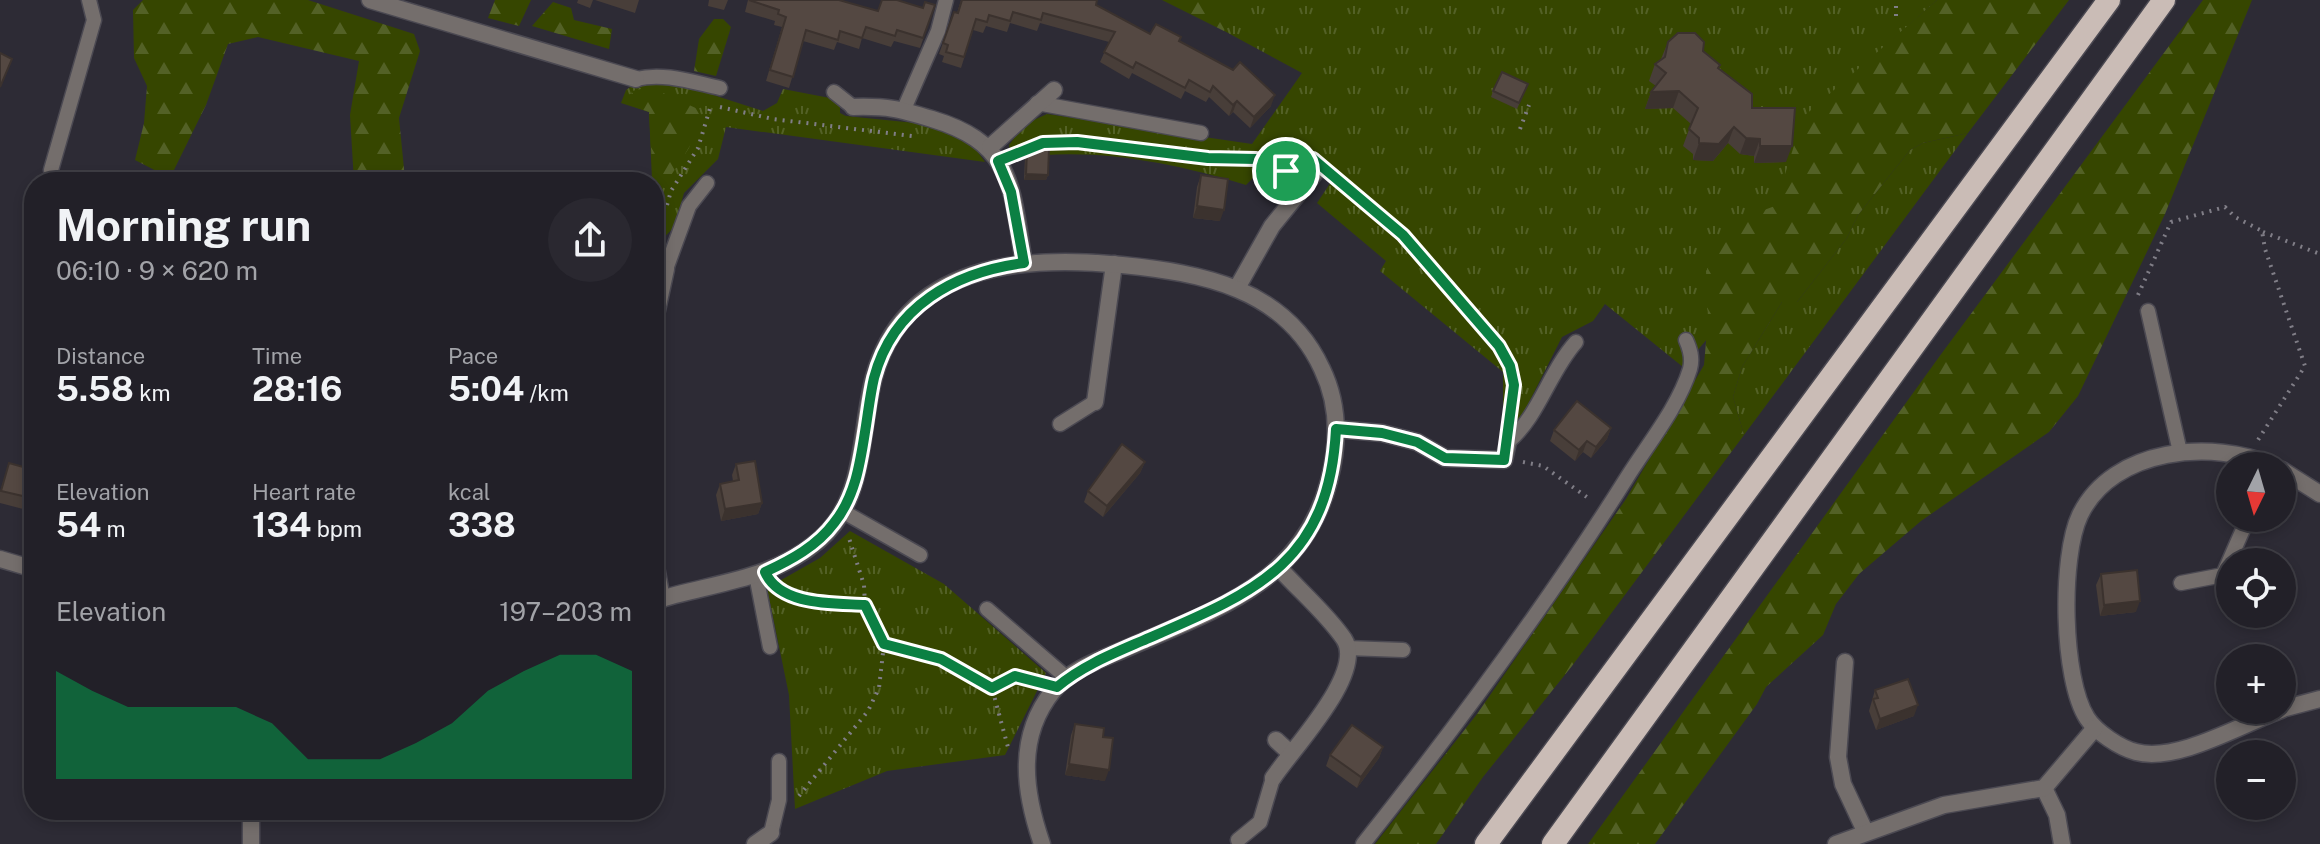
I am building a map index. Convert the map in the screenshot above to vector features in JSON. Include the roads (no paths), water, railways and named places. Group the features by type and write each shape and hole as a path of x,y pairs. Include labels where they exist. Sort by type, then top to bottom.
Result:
{"highway":[{"path":"1486,844 2109,0"},
{"path":"1553,844 2164,0"}],"street":[{"path":"370,0 636,79"},
{"path":"994,154 1037,103 1054,90"},
{"path":"853,107 904,109 963,129 994,154 1011,192 1024,263"},
{"path":"1237,288 1272,226 1315,173"},
{"path":"1275,174 1294,197"},
{"path":"664,598 760,574 800,554 838,517 858,473 874,377 887,345 905,319 929,296 958,279 1024,263 1114,264 1209,278 1237,288 1274,309 1300,331 1328,384 1336,429 1331,477 1318,517 1280,569 1239,597 1062,682 1034,727 1025,759 1027,789 1042,844"},
{"path":"1095,402 1114,264"},
{"path":"664,278 666,269"},
{"path":"1336,429 1382,433 1417,442 1445,458 1504,460 1507,448"},
{"path":"2222,452 2180,452 2127,470 2107,482 2088,502 2075,528 2065,592 2068,630 2077,694 2095,728 2136,752 2162,753 2196,744 2246,724"},
{"path":"2296,480 2320,494"},
{"path":"0,559 24,566"},
{"path":"1273,778 1342,682 1348,667 1345,640 1280,569"},
{"path":"1845,662 1838,757 1843,784 1865,831"},
{"path":"2296,706 2320,699"},
{"path":"1836,844 1944,805 2044,788 2095,728"},
{"path":"1276,740 1289,752"},
{"path":"2044,788 2057,815 2062,844"},
{"path":"251,820 251,844"},
{"path":"755,844 771,833"}],"lane":[{"path":"51,170 94,20 89,0"},
{"path":"904,109 938,31 946,0"},
{"path":"636,79 652,75 673,77 720,88"},
{"path":"834,92 853,107"},
{"path":"1037,103 1201,133"},
{"path":"666,269 689,206 707,183"},
{"path":"2148,311 2180,452"},
{"path":"1363,844 1535,615 1606,510 1681,391 1691,367 1692,356 1686,340"},
{"path":"1507,448 1521,431 1561,359 1576,342"},
{"path":"1060,424 1095,402"},
{"path":"838,517 920,555"},
{"path":"2181,583 2223,575 2242,532"},
{"path":"760,574 770,647"},
{"path":"987,609 1062,682"},
{"path":"1347,648 1403,650"},
{"path":"771,833 779,800 779,761"},
{"path":"1238,840 1260,822 1273,778"}]}
